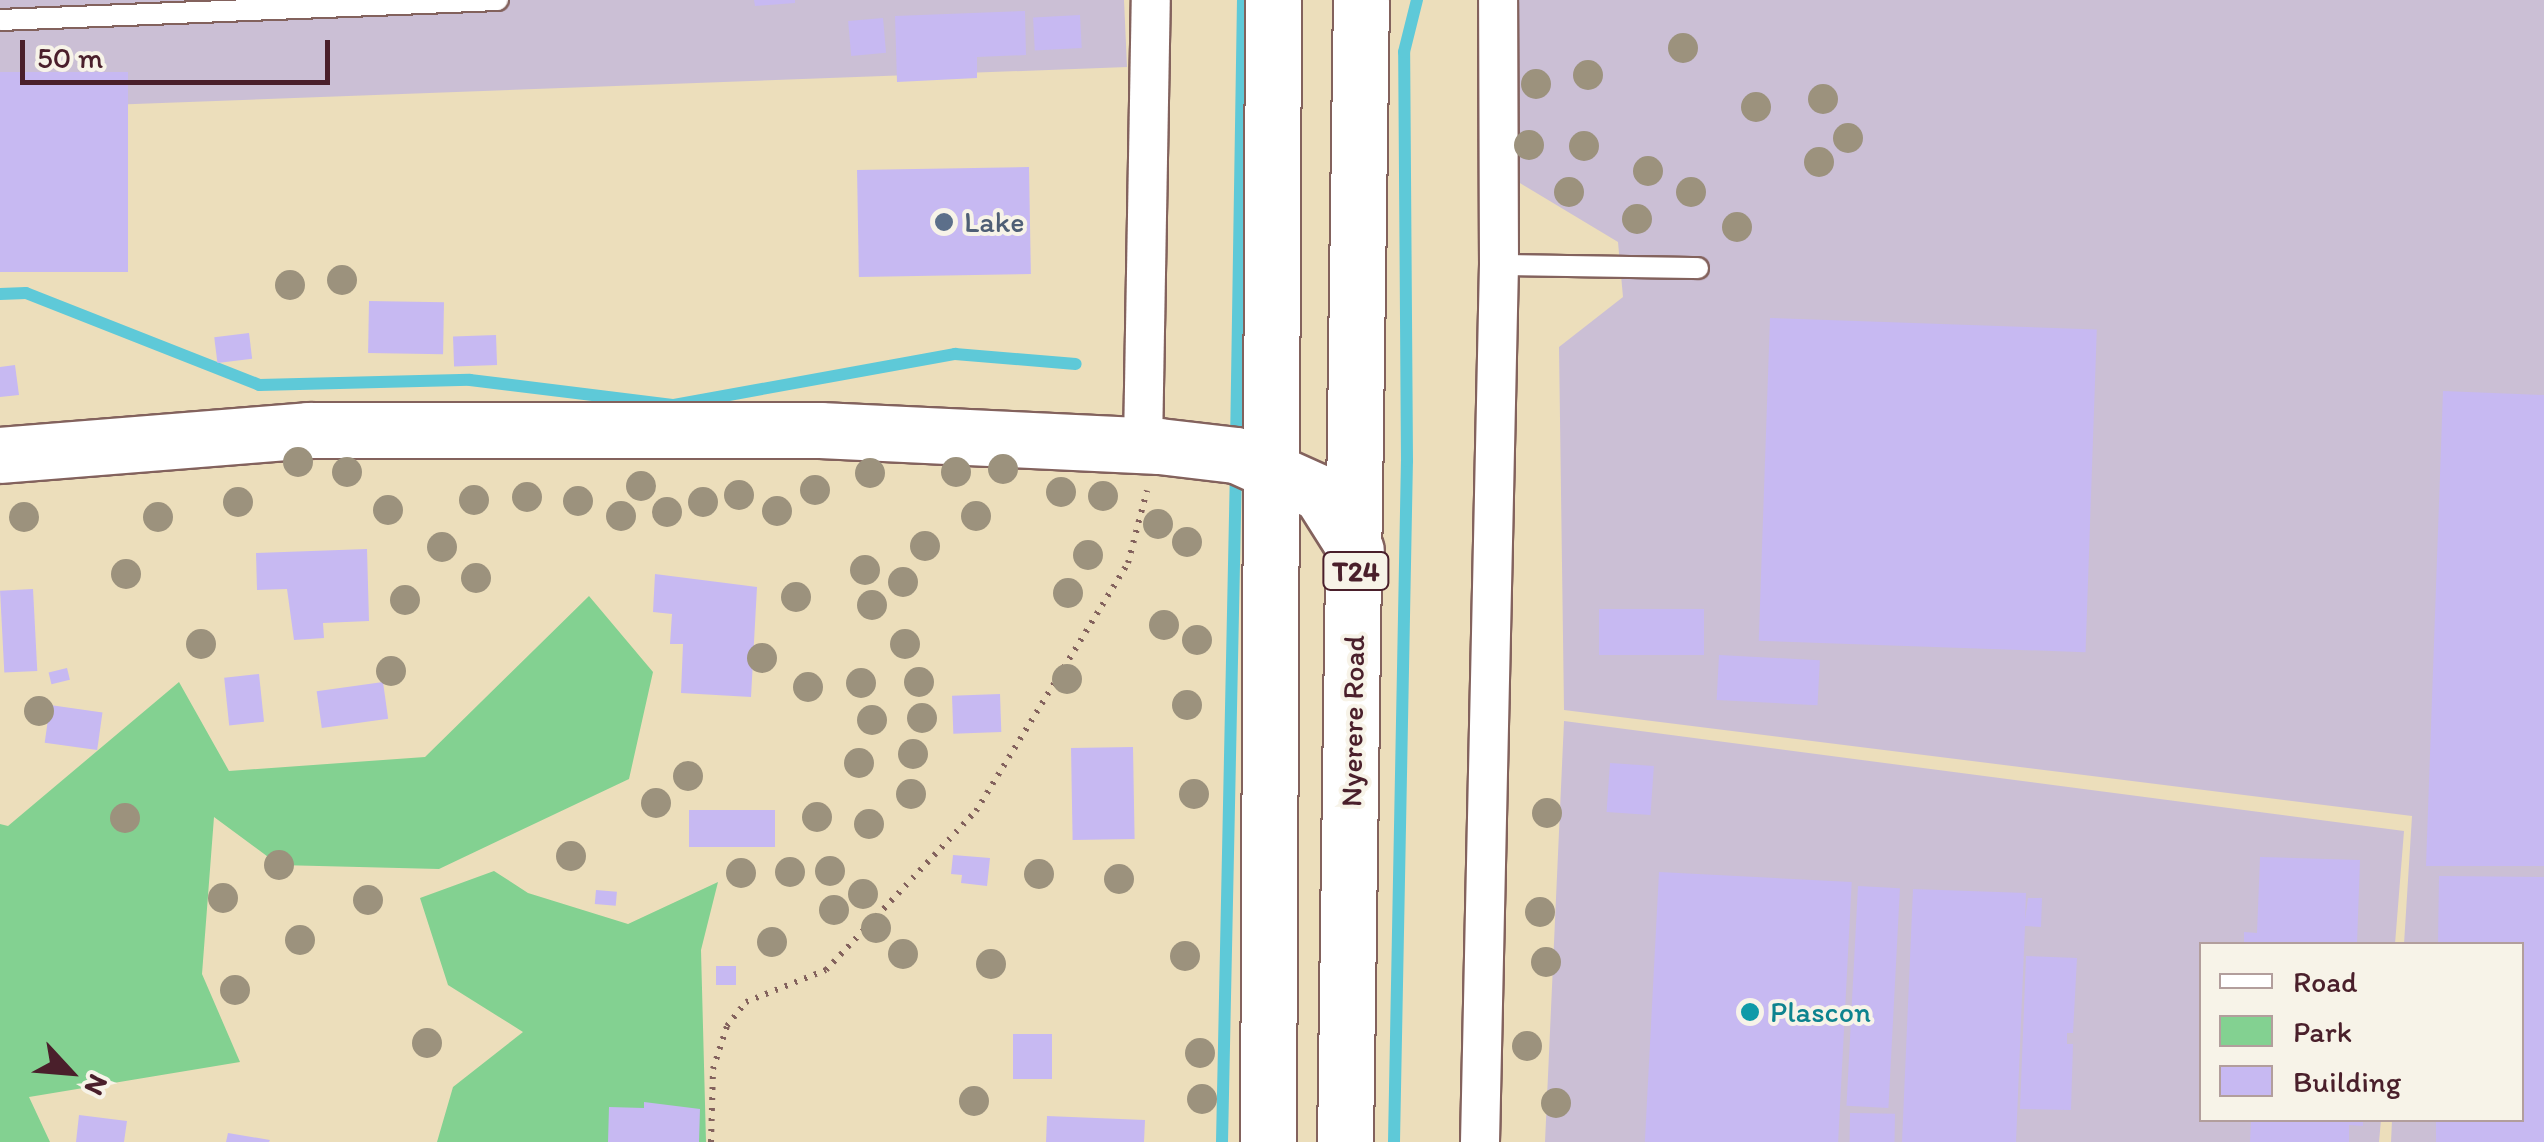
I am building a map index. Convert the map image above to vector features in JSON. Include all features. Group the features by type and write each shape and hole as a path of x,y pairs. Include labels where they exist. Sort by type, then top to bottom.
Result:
{"main road":[{"path":"1268,1142 1273,0"},
{"name":"Nyerere Road","path":"1345,1142 1361,0"},
{"path":"0,455 308,430 820,430 1151,445 1236,455 1320,492 1356,550"}],"street":[{"path":"1151,0 1151,445"},
{"path":"1480,1142 1500,266 1498,0"}],"lane":[{"path":"0,20 498,0"},
{"path":"1500,266 1698,268"}],"path":[{"path":"711,1142 712,1069 727,1026 746,1002 826,970 976,811 1128,563 1151,445"}],"shaded area":[{"path":"0,0 1124,0 1127,67 0,109"},
{"path":"1506,0 2544,0 2544,1142 2391,1142 2392,1122 2524,1122 2524,942 2404,942 2412,816 1564,710 1559,347 1623,297 1618,242 1505,174"},
{"path":"1564,721 2404,831 2395,942 2199,942 2199,1122 2381,1122 2379,1142 1545,1142"}],"green space":[{"path":"589,596 653,672 629,779 439,869 279,865 214,817 202,974 240,1062 29,1097 50,1142 0,1142 0,824 8,826 179,682 229,771 425,757"},
{"path":"494,871 528,893 628,924 718,882 701,950 706,1142 437,1142 453,1087 523,1032 448,985 420,898"}],"building":[{"path":"754,0 795,0 795,3 755,6"},
{"path":"1025,11 1026,55 977,57 977,78 897,82 895,16"},
{"path":"1080,15 1082,48 1035,50 1033,17"},
{"path":"883,18 886,53 851,56 848,21"},
{"path":"0,72 128,72 128,272 0,272"},
{"name":"Lake","path":"1029,167 1031,274 859,277 857,170"},
{"path":"369,301 444,302 443,354 368,353"},
{"path":"1770,318 2097,329 2086,652 1759,641"},
{"path":"249,333 252,359 217,363 214,337"},
{"path":"496,335 497,365 454,366 453,337"},
{"path":"15,365 19,395 0,397 0,367"},
{"path":"2443,391 2544,395 2544,866 2426,866"},
{"path":"367,549 369,621 323,623 324,638 294,640 287,589 257,590 256,553"},
{"path":"655,574 757,587 751,697 681,693 683,644 670,644 672,614 653,612"},
{"path":"33,589 37,671 4,673 0,591"},
{"path":"1599,609 1704,609 1704,655 1599,655"},
{"path":"1719,655 1820,660 1818,705 1717,700"},
{"path":"67,668 70,680 51,684 49,673"},
{"path":"259,674 264,722 229,725 224,678"},
{"path":"383,682 388,719 322,728 317,691"},
{"path":"1000,694 1001,732 953,734 952,696"},
{"path":"50,705 102,712 97,750 45,743"},
{"path":"1133,747 1135,839 1073,840 1071,748"},
{"path":"1610,763 1654,766 1650,815 1607,812"},
{"path":"689,810 775,810 775,847 689,847"},
{"path":"953,855 990,858 987,886 961,883 962,875 951,874"},
{"path":"2260,857 2360,860 2357,942 2244,942 2244,932 2257,933"},
{"name":"Plascon","path":"1659,872 1852,882 1838,1142 1645,1142"},
{"path":"2439,876 2544,877 2544,1142 2436,1142 2436,1122 2524,1122 2524,942 2438,942"},
{"path":"1858,886 1900,888 1888,1108 1846,1106"},
{"path":"1913,889 2026,893 2025,920 2028,898 2042,898 2041,927 2025,926 2016,1142 1902,1142"},
{"path":"596,890 617,892 616,906 595,904"},
{"path":"2026,956 2077,958 2073,1033 2067,1033 2067,1044 2073,1044 2071,1110 2020,1109"},
{"path":"716,966 736,966 736,985 716,985"},
{"path":"1013,1034 1052,1034 1052,1079 1013,1079"},
{"path":"644,1102 700,1109 699,1142 608,1142 609,1107 644,1108"},
{"path":"1850,1113 1895,1114 1895,1142 1849,1142"},
{"path":"79,1115 127,1121 124,1142 76,1142"},
{"path":"1047,1116 1145,1120 1144,1142 1046,1142"},
{"path":"2251,1122 2363,1122 2363,1126 2349,1125 2349,1142 2250,1142"},
{"path":"228,1133 270,1140 226,1142"}],"waterway":[{"path":"1236,445 1243,0"},
{"path":"1394,1142 1407,461 1404,52 1417,0"},
{"path":"0,294 26,293 259,385 470,380 674,405 955,354 1076,364"},
{"path":"1222,1142 1236,470"}],"place":[{"name":"Lake","path":"944,222"},
{"name":"Plascon","path":"1750,1012"}]}
